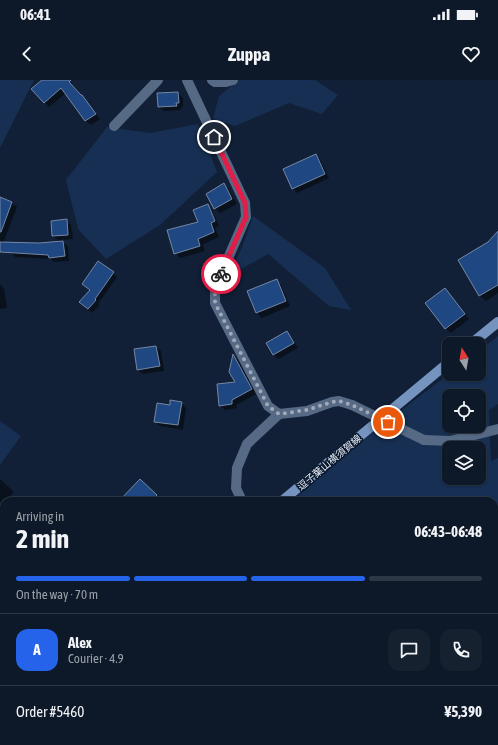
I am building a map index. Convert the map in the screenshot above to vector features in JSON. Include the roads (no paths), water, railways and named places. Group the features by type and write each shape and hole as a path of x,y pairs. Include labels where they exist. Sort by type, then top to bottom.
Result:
{"main road":[{"path":"480,337 498,322"},
{"name":"逗子葉山横須賀線","path":"287,497 442,368"}],"street":[{"path":"114,126 158,80"},
{"path":"187,80 245,203 246,217 215,288 215,303 268,406 279,414"},
{"path":"212,80 215,82 226,82 233,80"},
{"path":"240,497 236,488 237,468 247,444 279,414 307,410 339,401 352,405 424,440 450,441 498,429"}]}
